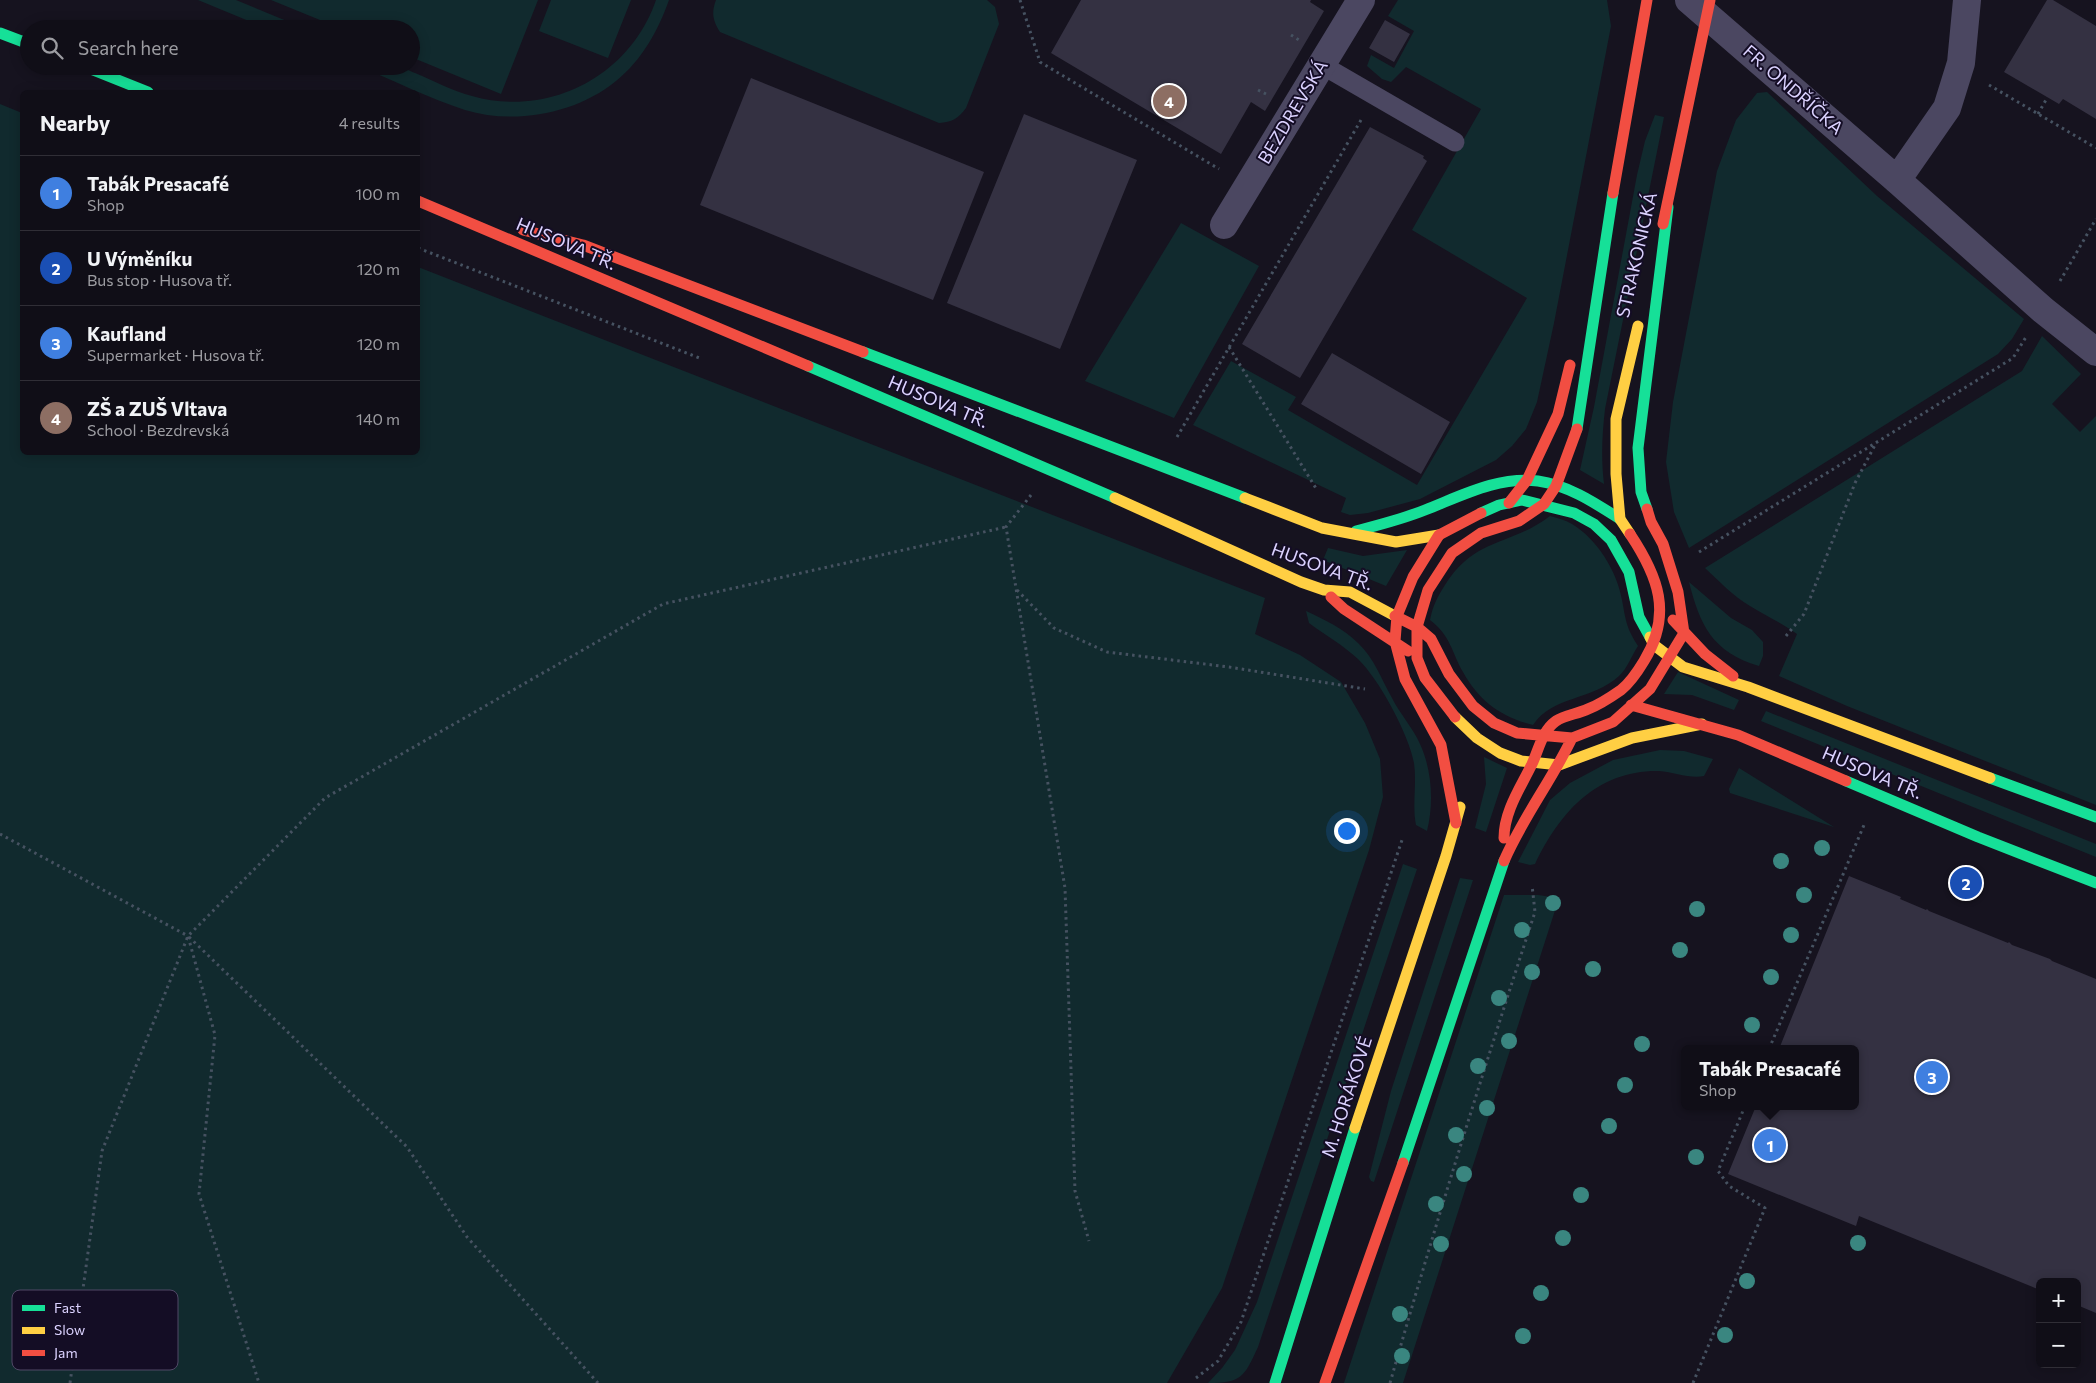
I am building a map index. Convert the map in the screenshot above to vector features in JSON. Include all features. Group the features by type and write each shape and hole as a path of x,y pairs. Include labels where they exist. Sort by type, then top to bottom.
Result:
{"street":[{"name":"BEZDREVSKÁ","path":"1224,225 1362,0"},
{"name":"STRAKONICKÁ","path":"1544,504 1556,486 1576,436 1617,167 1647,0"},
{"path":"1898,180 1947,108 1959,68 1967,0"},
{"name":"STRAKONICKÁ","path":"1620,519 1616,474 1616,419 1668,207 1702,5"},
{"name":"FR. ONDŘÍČKA","path":"1702,5 2043,310 2096,352"},
{"path":"0,32 20,40"},
{"path":"106,75 143,90"},
{"name":"STRAKONICKÁ","path":"1583,309 1617,167"},
{"name":"HUSOVA TŘ.","path":"420,202 1051,469 1301,582 1324,590 1350,592 1417,627 1431,639 1449,674 1473,706 1494,722 1517,733 1572,738"},
{"path":"1325,1383 1398,1178 1505,859 1532,806 1559,765 1572,738 1613,722 1650,689 1684,633 1678,592 1664,544 1651,522 1641,492 1638,448 1668,207"},
{"name":"HUSOVA TŘ.","path":"444,211 583,245 1322,528 1352,532 1396,542 1440,535"},
{"path":"1509,503 1527,480 1558,414 1572,357"},
{"path":"1352,532 1411,515 1498,483 1527,480 1556,486 1588,497 1620,519 1641,551 1656,584 1661,606 1654,645 1634,677 1622,689 1589,709 1556,720 1543,736 1534,762 1513,800 1504,830 1505,859"},
{"path":"1456,823 1441,745 1405,679 1395,641 1397,616 1412,576 1440,535 1469,518 1499,505 1522,500 1574,513 1594,524 1610,540 1629,572 1639,617 1654,645"},
{"path":"1544,504 1519,521 1481,533 1452,553 1428,590 1417,627 1417,658 1425,678 1438,698 1477,738 1500,752 1521,761 1559,765 1632,738 1702,724"},
{"path":"1324,590 1344,609 1395,641 1417,658"},
{"path":"1661,606 1704,654 1748,687"},
{"name":"HUSOVA TŘ.","path":"1654,645 1683,667 1748,687 2096,817"},
{"name":"HUSOVA TŘ.","path":"1632,705 1738,735 2063,872 2096,883"},
{"path":"1453,715 1456,732"},
{"name":"M. HORÁKOVÉ","path":"1275,1383 1367,1089 1464,794"}],"lane":[{"path":"1322,65 1454,142"}],"path":[{"path":"1020,0 1040,62 1248,186"},
{"path":"1959,68 2096,148"},
{"path":"1160,466 1375,96"},
{"path":"2038,114 2047,98"},
{"path":"2056,288 2096,219"},
{"path":"1692,557 2013,358 2028,334"},
{"path":"1229,347 1320,493"},
{"path":"1786,636 1804,614 1855,483 1875,444"},
{"path":"83,1290 102,1151 188,936 325,798 663,604 1006,527 1051,469"},
{"path":"1006,527 1065,888 1075,1191 1089,1240"},
{"path":"1016,590 1054,628 1107,652 1229,667 1365,689"},
{"path":"1771,1045 1848,858 1878,795"},
{"path":"0,834 188,936 407,1146 467,1237 598,1383"},
{"path":"1196,1378 1218,1361 1241,1322 1402,840"},
{"path":"1390,1383 1437,1219 1535,912 1532,882"},
{"path":"188,936 215,1035 199,1194 260,1383"},
{"path":"1693,1383 1765,1208 1729,1186 1718,1171 1743,1110"},
{"path":"70,1383 72,1370"}],"green space":[{"path":"198,0 236,0 284,20 246,20"},
{"path":"271,0 538,0 501,94 420,61 420,20 320,20"},
{"path":"551,0 631,0 608,58 539,31"},
{"path":"656,0 669,0 660,23 648,44 625,73 600,92 582,102 544,114 504,116 465,110 379,75 420,75 472,96 501,101 530,101 557,95 583,85 607,70 627,50 644,27"},
{"path":"716,0 987,0 995,7 999,24 966,108 954,119 939,123 720,32 714,17"},
{"path":"1398,0 1607,0 1611,26 1554,323 1537,402 1526,429 1512,446 1496,460 1420,499 1368,513 1350,515 1341,512 1346,498 1193,425 1231,361 1296,397 1288,410 1417,485 1527,298 1412,230 1481,109 1406,67 1391,82 1382,79 1367,66 1371,55 1394,68 1414,31 1388,16"},
{"path":"1767,92 1877,196 2024,319 2012,339 1998,354 1689,548 1674,512 1666,462 1673,402 1717,171 1736,120 1757,93"},
{"path":"0,104 20,112 20,455 420,455 420,268 1265,598 1255,634 1300,655 1341,682 1365,723 1380,759 1383,797 1369,850 1222,1288 1167,1383 0,1383"},
{"path":"1655,115 1664,117 1605,409 1602,447 1604,484 1580,470 1594,407 1637,175 1645,141"},
{"path":"1181,223 1259,266 1174,418 1085,381"},
{"path":"2042,336 2081,374 2052,404 2080,432 2096,416 2096,805 1847,706 1779,676 1797,634 1744,602 1705,568 2022,371"},
{"path":"1550,516 1561,519 1581,530 1590,538 1611,567 1616,578 1627,624 1638,646 1622,673 1609,684 1551,708 1533,725 1521,722 1501,712 1476,691 1463,672 1447,638 1430,620 1432,610 1445,585 1457,569 1469,558 1481,550 1536,526"},
{"path":"1328,548 1363,556 1407,550 1386,586 1323,560"},
{"path":"1689,582 1731,618 1752,630 1763,642 1763,656 1759,666 1730,653 1710,635 1698,611"},
{"path":"1306,611 1340,629 1364,649 1395,704 1417,738 1424,754 1431,787 1431,809 1427,831 1416,825 1414,810 1414,763 1400,723 1384,693 1358,659 1309,623"},
{"path":"1678,672 1739,700 1734,710 1692,695 1664,694"},
{"path":"1766,711 2096,844 2096,857 1761,721"},
{"path":"1660,750 1684,751 1713,759 1704,776 1693,777 1659,771 1637,773 1617,778 1599,786 1569,811 1556,827 1535,864 1530,865 1518,862 1550,800 1570,783 1613,760"},
{"path":"1484,757 1507,768 1486,832 1475,828 1486,784"},
{"path":"1739,768 1834,827 1730,793 1729,789"},
{"path":"1403,864 1417,869 1258,1347 1245,1372 1235,1380 1208,1383 1235,1350 1257,1302"},
{"path":"1460,878 1473,880 1374,1182 1369,1177 1391,1091"},
{"path":"1504,895 1538,895 1559,898 1403,1383 1344,1383"}],"building":[{"path":"1081,0 1311,0 1310,2 1324,11 1265,111 1251,102 1221,154 1051,53"},
{"path":"2047,0 2053,0 2096,26 2096,119 2063,99 2059,104 2004,72"},
{"path":"1385,20 1410,34 1394,62 1369,48"},
{"path":"751,78 984,172 933,300 700,205"},
{"path":"1024,114 1137,160 1060,349 947,303"},
{"path":"1370,127 1424,156 1423,158 1427,161 1300,378 1242,344"},
{"path":"1332,353 1450,422 1421,474 1301,404"},
{"path":"1849,876 1901,897 1900,899 1926,910 2009,942 2012,945 2096,979 2096,1313 2081,1307 2081,1278 2036,1278 2036,1288 1859,1216 1856,1226 1728,1174 1754,1110 1859,1110 1859,1045 1781,1045"}],"traffic: fast":[{"path":"0,33 20,41"},
{"path":"106,75 143,90"},
{"path":"1577,429 1613,193"},
{"path":"1647,509 1641,492 1638,448 1668,207"},
{"path":"863,352 1245,498"},
{"path":"808,366 1115,498"},
{"path":"1356,531 1391,522 1480,488 1509,481 1523,480 1560,486 1591,501 1620,519"},
{"path":"1481,513 1499,505 1522,500 1574,513 1594,524 1611,540 1629,572 1639,617 1650,637"},
{"path":"1990,778 2096,817"},
{"path":"1846,781 1978,837 2096,883"},
{"path":"1403,1163 1504,861"},
{"path":"1275,1383 1355,1128"}],"traffic: slow":[{"path":"1630,534 1620,519 1616,474 1616,419 1638,326"},
{"path":"1115,498 1301,582 1324,590 1350,592 1395,616"},
{"path":"1245,498 1322,528 1396,542 1439,535"},
{"path":"1650,637 1654,645 1683,667 1748,687 1990,778"},
{"path":"1455,717 1477,738 1500,753 1521,761 1559,765 1632,738 1702,724"},
{"path":"1355,1128 1446,856 1460,807"}],"traffic: jam":[{"path":"1613,193 1647,0"},
{"path":"1663,224 1710,0"},
{"path":"420,202 808,366"},
{"path":"523,230 583,245 863,352"},
{"path":"1509,503 1527,480 1558,414 1570,365"},
{"path":"1455,717 1425,678 1417,658 1417,627 1428,590 1452,553 1481,533 1519,521 1544,504 1556,486 1577,429"},
{"path":"1504,861 1572,738 1613,722 1650,689 1684,633 1678,592 1663,544 1651,522 1647,509"},
{"path":"1456,823 1441,745 1405,679 1395,641 1397,616 1413,577 1439,535 1481,513"},
{"path":"1504,838 1510,809 1547,730 1559,719 1584,711 1605,701 1621,690 1637,672 1653,644 1660,611 1658,596 1648,565 1630,534"},
{"path":"1331,597 1344,609 1408,651"},
{"path":"1395,616 1417,627 1431,639 1449,674 1473,706 1494,723 1517,733 1572,738"},
{"path":"1673,620 1705,654 1733,676"},
{"path":"1631,705 1738,735 1846,781"},
{"path":"1325,1383 1403,1163"}],"place":[{"name":"ZŠ a ZUŠ Vltava","path":"1169,101"},
{"name":"U Výměníku","path":"1966,883"},
{"name":"Kaufland","path":"1932,1077"},
{"name":"Tabák Presacafé","path":"1770,1145"}]}
